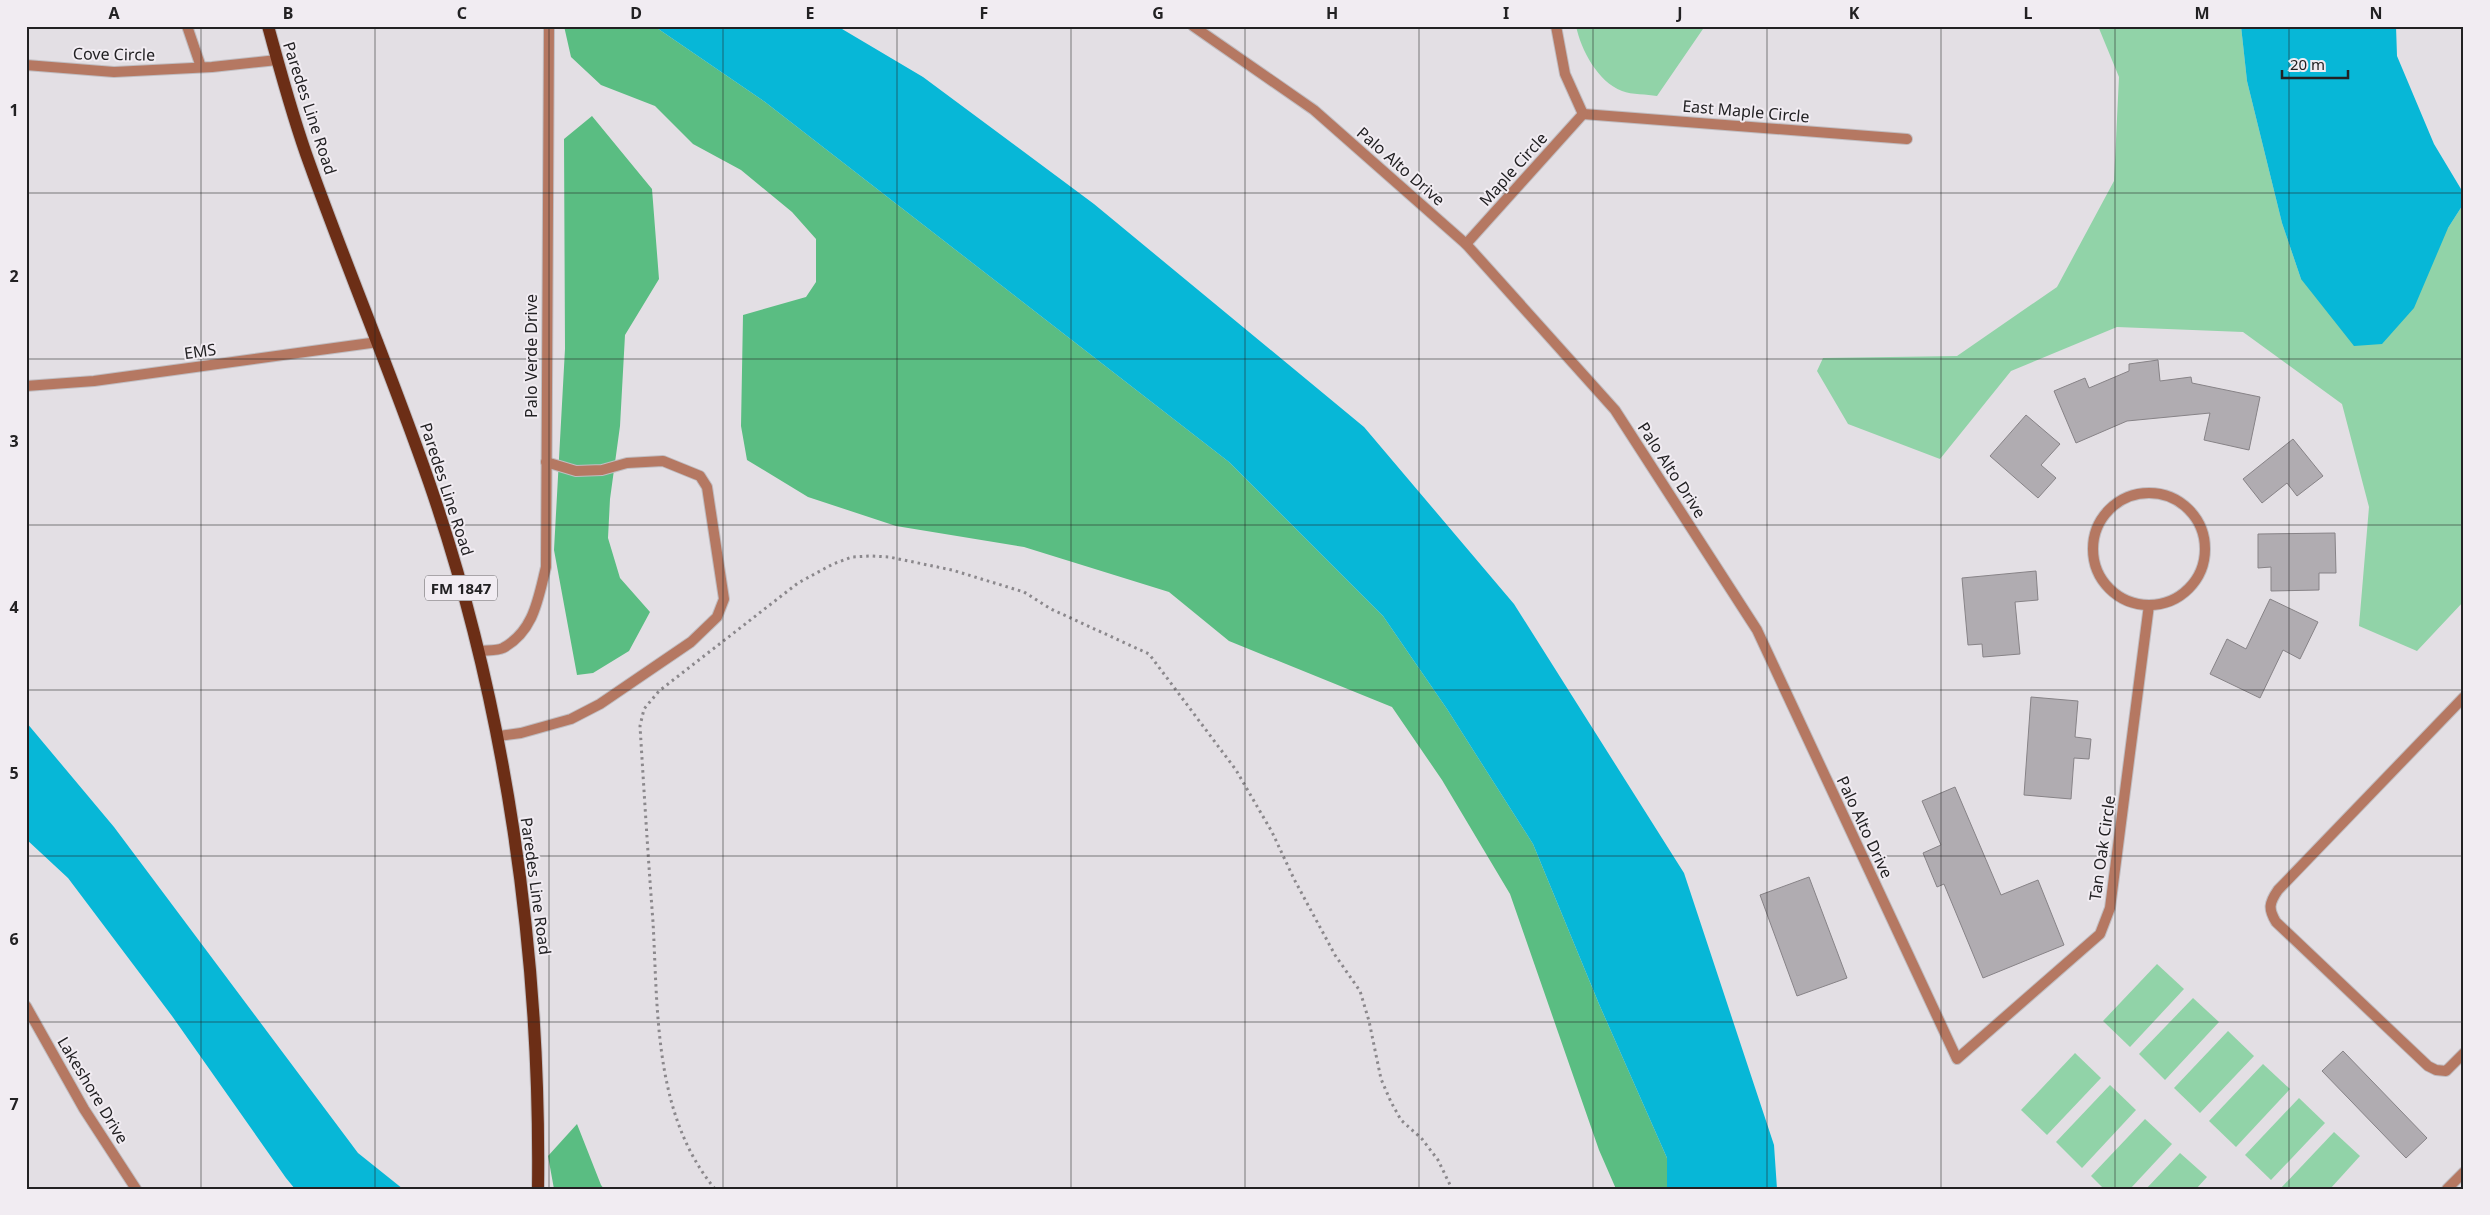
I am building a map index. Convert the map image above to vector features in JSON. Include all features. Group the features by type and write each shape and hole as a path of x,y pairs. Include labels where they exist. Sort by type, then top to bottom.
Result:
{"main road":[{"name":"Paredes Line Road","path":"268,26 309,163 430,483 479,651 499,736 530,967 536,1078 538,1189"}],"street":[{"path":"187,26 201,68"},
{"name":"Palo Verde Drive","path":"479,651 502,648 526,630 536,608 546,567 549,26"},
{"name":"Palo Alto Drive","path":"1193,26 1314,110 1466,244 1615,410 1756,630 1957,1059"},
{"path":"1556,26 1565,74 1583,114"},
{"name":"Cove Circle","path":"26,65 114,72 201,68 277,60"},
{"name":"Maple Circle","path":"1466,244 1583,114"},
{"name":"East Maple Circle","path":"1583,114 1907,139"},
{"name":"EMS","path":"26,386 94,381 378,342"},
{"path":"499,736 571,719 600,704 691,642 717,617 724,599 707,487 700,476 663,461 627,463 602,470 576,471 546,462"},
{"path":"2149,493 2166,496 2182,504 2194,516 2202,532 2205,549 2194,582 2182,594 2166,602 2149,605 2130,602 2113,592 2100,577 2093,559 2093,539 2100,521 2113,506 2129,496 2149,493"},
{"name":"Tan Oak Circle","path":"1957,1059 2100,934 2110,908 2149,605"},
{"path":"2464,697 2278,890 2270,901 2269,912 2276,922 2428,1066 2436,1070 2446,1071 2464,1053"},
{"name":"Lakeshore Drive","path":"26,1006 84,1109 136,1189"},
{"path":"2447,1189 2464,1172"}],"path":[{"path":"715,1189 700,1171 682,1136 661,1059 640,726 644,709 659,691 798,583 833,564 852,558 871,556 889,557 952,570 1024,592 1051,609 1149,654 1236,770 1272,832 1294,879 1336,955 1360,992 1369,1021 1381,1079 1391,1102 1401,1120 1422,1140 1438,1160 1452,1189"}],"green space":[{"path":"564,26 654,26 765,102 1229,462 1383,616 1447,709 1533,844 1599,1004 1667,1158 1667,1189 1616,1189 1599,1150 1510,894 1442,780 1392,707 1229,641 1169,592 1024,547 896,526 808,497 747,460 741,426 743,315 806,297 816,282 816,239 792,212 741,170 693,144 655,106 601,85 571,57"},
{"path":"1576,26 1705,26 1657,96 1635,94 1613,87 1598,73 1586,55"},
{"path":"2098,26 2241,26 2247,81 2282,223 2301,279 2448,228 2464,203 2464,601 2417,651 2359,626 2369,507 2342,404 2243,332 2117,327 2011,371 1940,459 1848,424 1817,371 1823,358 1957,356 2057,287 2114,181 2119,77"},
{"path":"592,116 652,189 659,279 625,335 620,426 610,499 608,538 620,578 650,612 629,651 593,673 577,675 554,550 565,349 564,139"},
{"path":"2157,964 2184,989 2130,1047 2103,1021"},
{"path":"2193,998 2219,1022 2165,1080 2139,1054"},
{"path":"2228,1031 2254,1056 2200,1113 2174,1088"},
{"path":"2075,1053 2101,1078 2047,1135 2021,1110"},
{"path":"2263,1064 2290,1089 2236,1147 2209,1121"},
{"path":"2110,1085 2136,1110 2082,1168 2056,1142"},
{"path":"2299,1098 2325,1123 2271,1180 2245,1155"},
{"path":"2145,1119 2172,1144 2130,1189 2104,1189 2091,1176"},
{"path":"577,1124 604,1189 554,1189 548,1156"},
{"path":"2334,1132 2360,1156 2330,1189 2280,1189"},
{"path":"2180,1153 2207,1177 2196,1189 2146,1189"}],"water":[{"path":"654,26 837,26 923,77 1094,204 1364,427 1514,604 1684,873 1774,1145 1777,1189 1667,1189 1667,1158 1599,1004 1533,844 1447,709 1383,616 1229,462 765,102"},
{"path":"2241,26 2396,26 2397,56 2434,144 2464,194 2464,203 2448,228 2414,308 2382,344 2354,346 2301,279 2282,223 2247,81"},
{"path":"26,722 114,827 358,1153 403,1189 295,1189 286,1178 172,1016 68,878 26,839"}],"building":[{"path":"2158,360 2160,381 2191,377 2192,383 2260,397 2249,450 2204,440 2210,413 2127,421 2076,443 2054,391 2085,378 2089,388 2129,371 2129,364"},
{"path":"2026,415 2060,444 2041,465 2056,478 2038,498 1990,456"},
{"path":"2293,439 2323,476 2297,496 2287,483 2262,503 2243,479"},
{"path":"2335,533 2336,573 2319,573 2319,590 2271,591 2271,567 2258,568 2258,534"},
{"path":"2036,571 2038,600 2015,602 2020,654 1983,657 1982,644 1968,645 1962,578"},
{"path":"2270,599 2318,622 2300,659 2283,650 2260,698 2210,674 2227,639 2246,649"},
{"path":"2031,697 2078,701 2075,737 2091,739 2089,759 2074,758 2071,799 2024,795"},
{"path":"1955,787 2001,895 2038,880 2064,945 1983,978 1944,884 1937,887 1923,853 1941,845 1922,801"},
{"path":"1809,877 1847,978 1797,996 1760,895"},
{"path":"2343,1051 2427,1138 2406,1158 2322,1071"}]}
